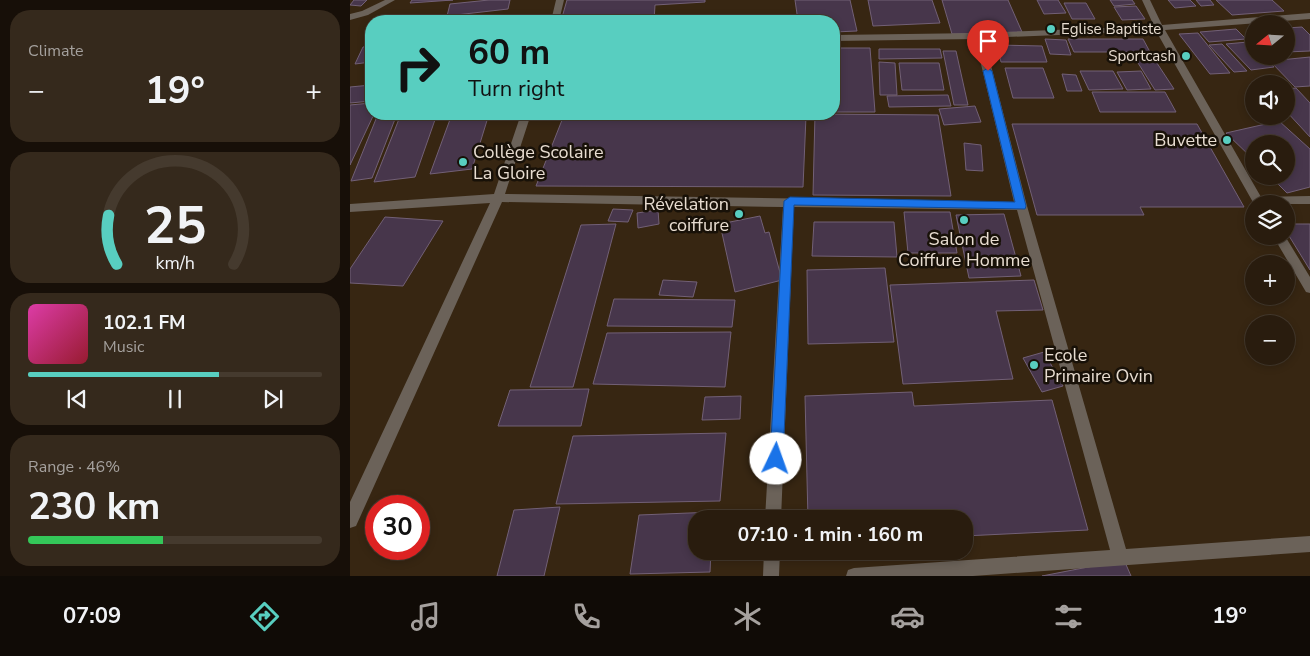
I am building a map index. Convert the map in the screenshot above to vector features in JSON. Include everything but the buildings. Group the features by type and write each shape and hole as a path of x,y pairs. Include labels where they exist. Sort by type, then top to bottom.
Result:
{"street":[{"path":"350,17 365,13 391,0"},
{"path":"556,15 560,0"},
{"path":"1146,0 1159,28 1254,195"},
{"path":"840,38 979,36 1159,28 1310,16"},
{"path":"979,36 1021,206 1120,557"},
{"path":"350,520 498,198 524,120"},
{"path":"350,208 498,198 1021,206"},
{"path":"1295,201 1310,200"},
{"path":"774,510 790,201"},
{"path":"1284,245 1310,288"},
{"path":"854,576 1310,544"},
{"path":"771,576 772,560"}],"place":[{"name":"Eglise Baptiste","path":"1051,29"},
{"name":"Sportcash","path":"1186,56"},
{"name":"Buvette","path":"1227,140"},
{"name":"Collège Scolaire La Gloire","path":"463,162"},
{"name":"Révelation coiffure","path":"739,214"},
{"name":"Salon de Coiffure Homme","path":"964,220"},
{"name":"Ecole Primaire Ovin","path":"1034,365"}],"route":[{"path":"776,459 790,201 1021,206 988,71"}]}
